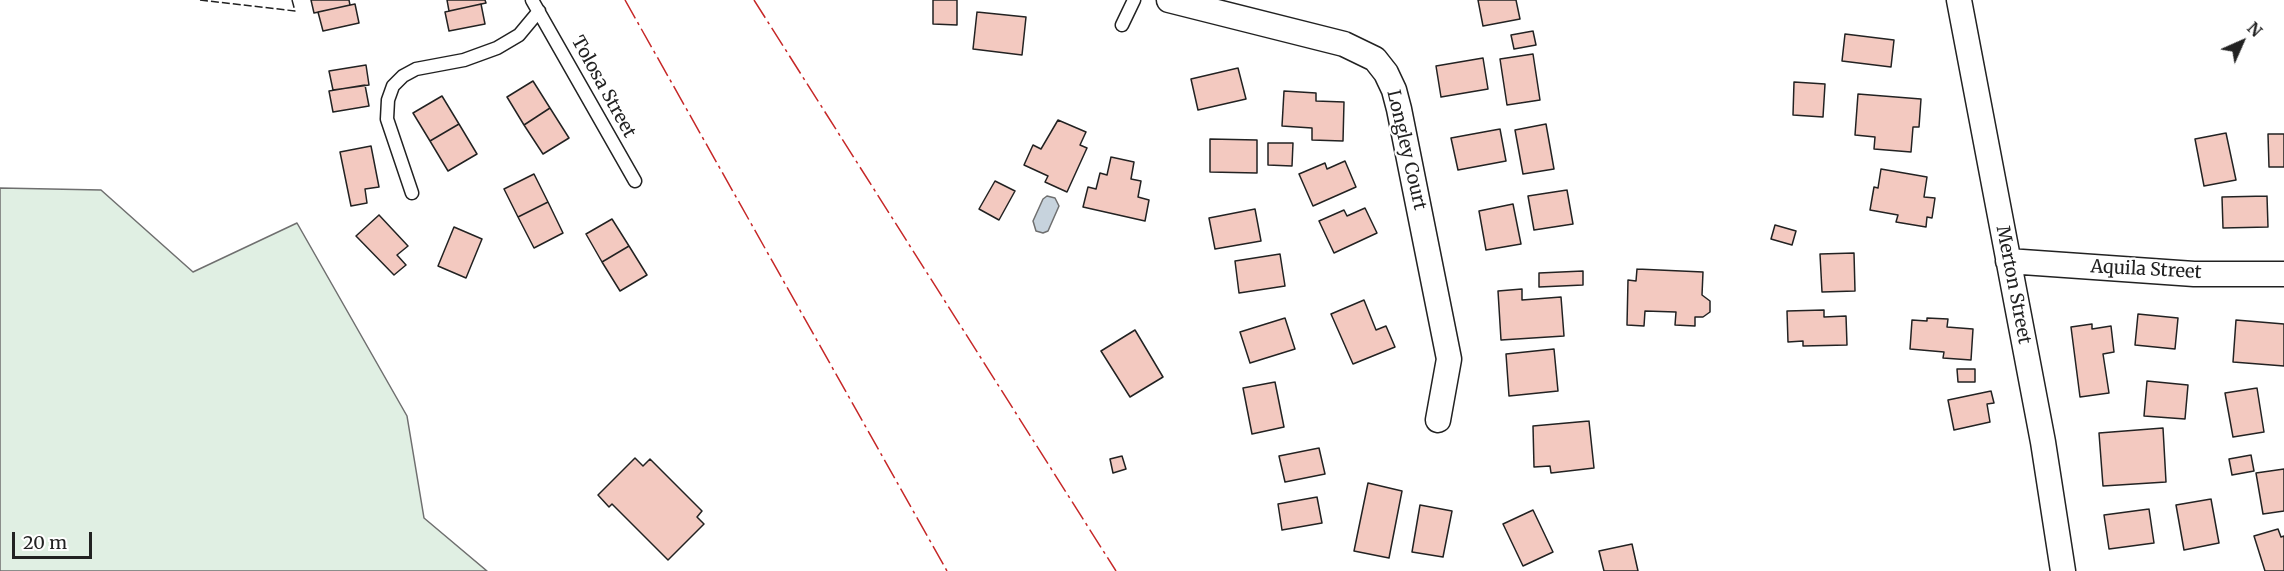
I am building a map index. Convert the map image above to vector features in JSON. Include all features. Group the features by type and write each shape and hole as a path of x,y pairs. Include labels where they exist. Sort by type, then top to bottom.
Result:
{"street":[{"name":"Longley Court","path":"1169,0 1344,44 1375,59 1386,73 1399,109 1449,359 1438,420"},
{"name":"Merton Street","path":"1959,0 2043,442 2063,571"},
{"name":"Aquila Street","path":"2008,261 2194,274 2284,274"}],"lane":[{"name":"Tolosa Street","path":"532,0 635,181"},
{"path":"1122,25 1134,0"},
{"path":"412,193 387,118 388,100 393,86 403,76 416,69 464,60 497,48 519,35 539,11"}],"green space":[{"path":"0,188 101,190 193,272 297,223 407,416 424,518 487,571 0,571"}],"shaded area":[{"path":"1047,196 1055,198 1059,206 1048,231 1043,233 1036,231 1033,221 1043,199"}],"building":[{"path":"311,0 349,0 350,5 314,13"},
{"path":"447,0 485,0 486,3 449,11"},
{"path":"933,0 957,0 957,25 933,24"},
{"path":"1478,0 1516,0 1520,19 1483,26"},
{"path":"355,4 359,23 323,31 318,12"},
{"path":"481,4 485,24 449,31 445,12"},
{"path":"977,12 1026,17 1022,55 973,49"},
{"path":"1533,31 1536,45 1514,49 1511,35"},
{"path":"1845,34 1894,40 1891,67 1842,61"},
{"path":"1533,54 1540,100 1507,105 1500,59"},
{"path":"1483,58 1488,89 1441,97 1436,66"},
{"path":"366,65 369,85 333,90 329,71"},
{"path":"1238,68 1246,99 1198,110 1191,79"},
{"path":"533,81 550,108 524,125 507,97"},
{"path":"1794,82 1825,84 1823,117 1793,115"},
{"path":"365,85 369,106 333,112 329,91"},
{"path":"1284,91 1316,93 1316,101 1344,102 1343,141 1312,140 1312,128 1282,126"},
{"path":"1858,94 1921,99 1919,127 1913,127 1911,152 1874,149 1875,137 1855,135"},
{"path":"442,96 459,124 430,141 413,113"},
{"path":"550,108 569,138 543,154 524,125"},
{"path":"1058,120 1086,132 1080,145 1087,148 1067,192 1045,182 1048,176 1024,165 1033,145 1041,149"},
{"path":"459,124 477,154 448,171 430,141"},
{"path":"1546,124 1554,169 1523,174 1515,130"},
{"path":"1500,129 1506,161 1458,170 1451,138"},
{"path":"2226,133 2236,180 2204,186 2195,139"},
{"path":"2268,134 2284,134 2284,167 2269,167"},
{"path":"1210,139 1257,140 1257,173 1210,172"},
{"path":"1268,143 1293,143 1292,166 1268,165"},
{"path":"371,146 379,187 365,189 367,203 351,206 340,152"},
{"path":"1111,157 1134,162 1131,179 1141,181 1138,197 1149,200 1145,221 1083,207 1088,187 1096,189 1100,173 1107,175"},
{"path":"1345,161 1356,187 1313,206 1299,174 1325,163 1327,169"},
{"path":"1881,169 1927,177 1924,197 1935,198 1932,218 1927,217 1926,227 1896,222 1898,215 1870,210 1874,187 1878,188"},
{"path":"534,174 548,202 518,217 504,189"},
{"path":"995,181 1015,191 999,220 979,209"},
{"path":"1567,190 1573,224 1534,230 1528,196"},
{"path":"2267,196 2268,227 2223,228 2222,197"},
{"path":"548,202 563,233 534,248 518,217"},
{"path":"1513,204 1521,244 1486,250 1479,211"},
{"path":"1365,208 1377,233 1334,253 1319,221 1344,210 1347,216"},
{"path":"1255,209 1261,241 1215,249 1209,218"},
{"path":"379,215 408,246 397,255 406,265 394,275 356,236"},
{"path":"612,219 629,246 602,262 586,234"},
{"path":"1775,225 1796,231 1792,245 1771,239"},
{"path":"454,227 482,239 466,278 438,266"},
{"path":"629,246 647,275 620,291 602,262"},
{"path":"1854,253 1855,291 1822,292 1820,254"},
{"path":"1280,254 1285,286 1239,293 1235,261"},
{"path":"1637,269 1703,272 1702,295 1710,301 1710,312 1703,317 1695,317 1695,326 1675,325 1676,312 1645,311 1644,326 1627,325 1628,280 1636,281"},
{"path":"1583,271 1583,285 1539,287 1539,273"},
{"path":"1522,289 1522,300 1561,297 1564,336 1501,340 1498,291"},
{"path":"1364,300 1376,330 1386,326 1395,347 1353,364 1331,314"},
{"path":"1824,310 1824,317 1846,316 1847,345 1803,346 1803,341 1788,342 1787,311"},
{"path":"2138,314 2178,318 2175,349 2135,345"},
{"path":"1285,318 1295,349 1250,363 1240,332"},
{"path":"1927,318 1948,319 1947,327 1973,329 1971,360 1943,358 1944,352 1910,349 1912,320 1927,321"},
{"path":"2236,320 2284,324 2284,366 2233,362"},
{"path":"2092,324 2092,329 2111,326 2114,352 2103,354 2109,393 2080,397 2071,327"},
{"path":"1135,330 1163,377 1130,397 1101,351"},
{"path":"1554,349 1558,391 1509,396 1506,354"},
{"path":"1957,369 1975,369 1975,382 1958,382"},
{"path":"2147,381 2188,385 2185,419 2144,416"},
{"path":"1275,382 1284,427 1252,434 1243,388"},
{"path":"2257,388 2264,432 2233,437 2225,393"},
{"path":"1991,391 1994,403 1987,404 1990,422 1954,430 1948,400"},
{"path":"1589,421 1594,468 1551,473 1550,466 1534,467 1533,426"},
{"path":"2163,428 2166,482 2103,486 2099,433"},
{"path":"1319,448 1325,474 1285,482 1279,456"},
{"path":"2251,455 2254,471 2232,475 2229,459"},
{"path":"1122,456 1126,469 1113,473 1110,459"},
{"path":"635,458 643,466 650,459 702,511 697,517 704,524 668,560 612,504 609,507 598,495"},
{"path":"2284,469 2284,511 2263,514 2256,473"},
{"path":"1368,483 1402,491 1389,558 1354,551"},
{"path":"1317,497 1322,523 1282,530 1278,504"},
{"path":"2211,499 2219,543 2184,550 2176,505"},
{"path":"1420,505 1452,511 1443,557 1412,552"},
{"path":"2149,509 2154,543 2109,549 2104,515"},
{"path":"1533,510 1553,552 1523,566 1503,524"},
{"path":"2278,529 2281,537 2284,536 2284,571 2265,571 2254,536"},
{"path":"1632,544 1638,571 1604,571 1599,551"}],"fence":[{"path":"200,0 295,11 292,0"}],"power":[{"path":"625,0 947,571"},
{"path":"754,0 1116,571"}]}
